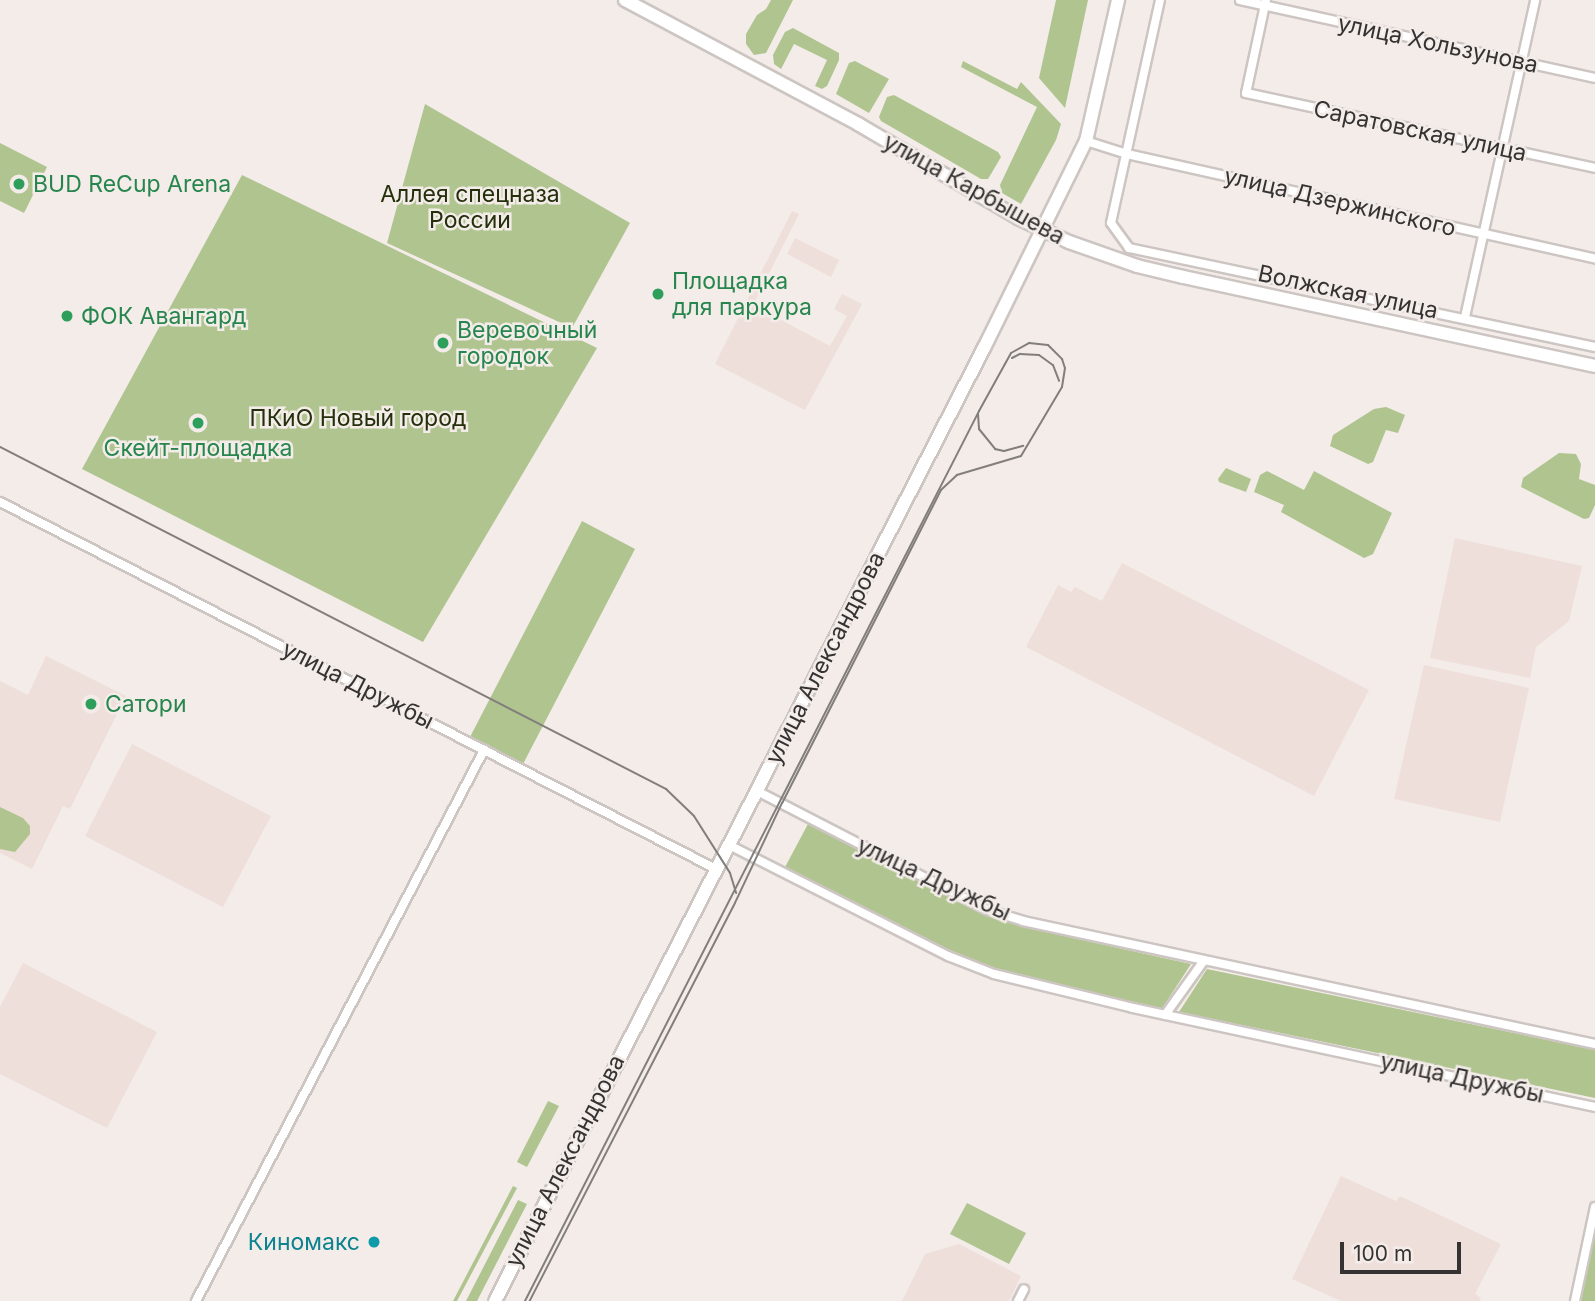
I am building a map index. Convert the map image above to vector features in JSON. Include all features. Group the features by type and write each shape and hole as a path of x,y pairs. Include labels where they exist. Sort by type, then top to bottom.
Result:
{"main road":[{"name":"улица Карбышева","path":"625,0 858,124 1042,230 1138,266 1595,366"},
{"name":"улица Александрова","path":"495,1301 1086,141 1118,0"}],"street":[{"path":"1128,154 1160,0"},
{"name":"улица Хользунова","path":"1240,0 1265,3 1595,78"},
{"path":"1465,317 1535,0"},
{"name":"Саратовская улица","path":"1265,3 1246,93 1595,168"},
{"name":"улица Дзержинского","path":"1086,141 1128,154 1595,259"},
{"name":"Волжская улица","path":"1128,154 1111,223 1129,248 1465,317 1595,347"},
{"name":"улица Дружбы","path":"0,502 716,869"},
{"path":"196,1301 484,750"},
{"name":"улица Дружбы","path":"757,791 988,910 1083,936 1595,1044"},
{"name":"улица Дружбы","path":"729,845 948,956 994,974 1165,1015 1595,1107"},
{"path":"1165,1015 1203,962"},
{"path":"1575,1301 1595,1207"},
{"path":"1018,1301 1024,1289"}],"shaded area":[{"path":"792,211 799,214 753,305 830,346 847,316 834,309 842,294 862,304 805,410 715,364"},
{"path":"795,238 839,260 831,277 787,254"},
{"path":"1455,538 1582,566 1569,621 1536,647 1530,678 1430,658"},
{"path":"1122,563 1369,690 1314,796 1026,647 1058,585 1071,592 1075,587 1102,601"},
{"path":"46,656 126,696 70,809 63,806 32,869 0,853 0,681 28,695"},
{"path":"1424,665 1529,688 1500,822 1394,799"},
{"path":"132,744 271,816 223,907 85,836"},
{"path":"23,963 157,1032 107,1128 0,1074 0,1007"},
{"path":"1341,1176 1396,1201 1400,1196 1501,1244 1475,1294 1481,1298 1480,1301 1341,1301 1292,1279"},
{"path":"959,1244 1021,1276 1009,1301 902,1301 925,1254"}],"green space":[{"path":"771,0 793,0 766,53 754,55 746,44 746,34 757,15 766,9"},
{"path":"1056,0 1088,0 1065,108 1039,78"},
{"path":"793,28 839,53 839,60 827,86 822,89 815,86 827,60 794,44 781,69 774,64 773,55 785,32"},
{"path":"855,61 889,79 869,113 836,94 849,63"},
{"path":"963,61 1017,89 1021,82 1061,124 1056,140 1021,204 1002,193 1000,185 1037,107 961,67"},
{"path":"894,95 998,152 1001,157 988,179 981,179 881,121 879,117 887,97"},
{"name":"Аллея спецназа России","path":"425,104 630,223 572,328 387,243"},
{"name":"BUD ReCup Arena","path":"0,143 47,167 24,213 0,201"},
{"name":"ПКиО Новый город","path":"242,175 597,348 423,642 82,469"},
{"path":"1386,407 1405,415 1398,433 1386,430 1373,462 1368,464 1330,446 1333,435 1374,409"},
{"path":"1559,453 1576,454 1581,464 1579,479 1595,485 1595,505 1589,518 1584,519 1521,487 1523,478"},
{"path":"1226,468 1251,479 1246,492 1219,482 1218,479"},
{"path":"1267,471 1304,490 1314,471 1392,513 1373,554 1364,558 1281,512 1284,505 1254,492 1260,475"},
{"path":"582,521 635,549 523,764 470,737"},
{"path":"0,807 23,818 30,826 30,834 15,852 0,849"},
{"path":"808,824 986,914 1073,938 1191,964 1161,1010 995,970 949,952 784,869"},
{"path":"1207,969 1595,1050 1595,1098 1179,1012"},
{"path":"548,1101 559,1106 527,1167 517,1162"},
{"path":"513,1186 517,1188 457,1301 453,1301"},
{"path":"518,1200 527,1204 477,1301 466,1301"},
{"path":"967,1203 1026,1233 1009,1264 950,1234"},
{"path":"1595,1227 1595,1301 1579,1301"}],"tram line":[{"path":"525,1301 979,411 1011,353 1029,343 1048,345 1062,359 1065,368 1062,387 1021,456 957,475 941,490 782,803 735,903 530,1301"},
{"path":"1012,358 1020,354 1039,355 1053,365 1059,381"},
{"path":"978,414 979,429 995,449 1004,451 1023,446"},
{"path":"0,447 666,789 694,816 730,873 736,893"}],"place":[{"name":"BUD ReCup Arena","path":"19,184"},
{"name":"Площадка для паркура","path":"658,294"},
{"name":"ФОК Авангард","path":"67,316"},
{"name":"Веревочный городок","path":"443,343"},
{"name":"Скейт-площадка","path":"198,423"},
{"name":"Сатори","path":"91,704"},
{"name":"Киномакс","path":"374,1242"}]}
